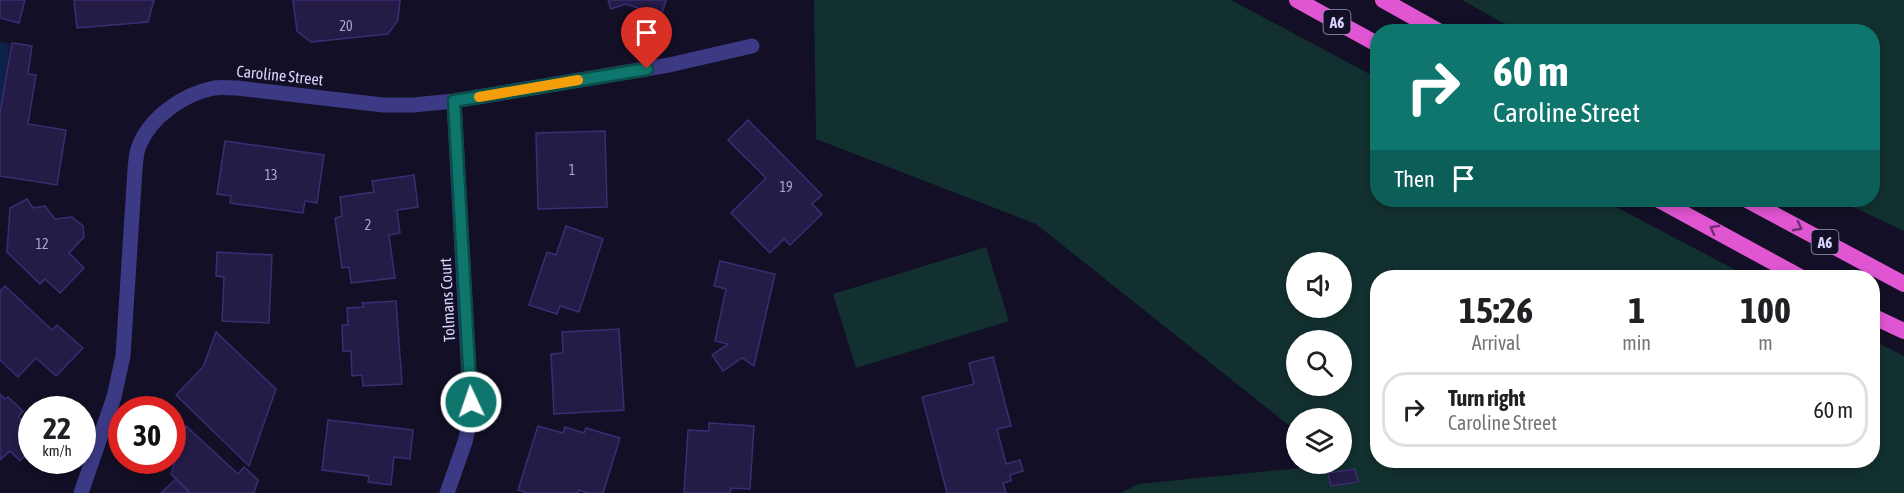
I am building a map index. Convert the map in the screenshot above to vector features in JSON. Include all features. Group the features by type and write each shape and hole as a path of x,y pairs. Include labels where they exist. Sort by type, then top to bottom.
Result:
{"highway":[{"name":"A6","path":"1297,0 1370,40"},
{"path":"1383,0 1426,24"},
{"path":"1672,207 1787,270"},
{"name":"A6","path":"1760,207 1878,270"},
{"name":"A6","path":"1880,271 1904,284"},
{"path":"1880,320 1904,331"}],"street":[{"name":"Caroline Street","path":"81,493 114,397 123,356 135,169 139,146 158,118 174,105 192,94 216,87 383,105 454,101 669,65 753,46"},
{"name":"Tolmans Court","path":"447,493 465,442 471,416 454,101"}],"green space":[{"path":"814,0 1231,0 1370,74 1370,207 1616,207 1736,270 1370,270 1370,468 1880,468 1880,344 1904,356 1904,493 1121,493 1138,484 1286,469 1286,474 1352,474 1352,408 1286,408 1286,423 1036,224 816,139"},
{"path":"1462,0 1904,0 1904,231 1853,207 1880,207 1880,24 1505,24"},
{"path":"986,247 1009,321 856,368 833,294"}],"water":[{"path":"0,42 10,44 1,113 0,113"}],"building":[{"path":"0,0 25,0 19,23 0,18"},
{"path":"74,0 154,0 148,22 77,28"},
{"path":"293,0 400,0 398,20 388,34 311,42 297,31"},
{"path":"608,0 666,0 661,16 626,4 611,9"},
{"path":"12,43 32,46 28,74 36,75 28,124 66,130 57,185 0,176 0,113"},
{"path":"748,120 822,195 812,204 822,214 790,245 784,239 770,253 731,213 766,178 728,140"},
{"path":"605,131 607,207 538,209 536,133"},
{"path":"225,141 324,155 317,203 305,201 303,213 230,203 231,196 217,194"},
{"path":"414,175 418,207 397,210 400,233 389,235 395,278 351,283 349,267 342,268 335,218 342,216 340,197 374,192 372,181"},
{"path":"27,199 33,208 45,206 55,219 72,217 83,226 84,237 69,253 84,268 60,293 45,279 40,284 7,252 10,208"},
{"path":"566,226 603,239 579,312 560,306 557,314 529,305 547,252 556,255"},
{"path":"217,252 272,255 269,323 222,321 224,277 216,276"},
{"path":"720,261 775,274 754,366 742,358 723,371 712,355 728,344 715,341 726,289 714,286"},
{"path":"5,286 52,330 57,325 83,348 56,376 36,358 18,377 0,360 0,291"},
{"path":"396,301 402,384 363,386 362,375 352,376 351,351 343,351 342,325 348,325 347,308 364,307 362,303"},
{"path":"619,329 624,410 554,414 551,354 563,353 562,332"},
{"path":"216,332 276,389 249,466 186,405 186,396 176,395 203,367"},
{"path":"993,357 1011,426 997,429 1006,464 1020,460 1023,471 1010,475 1011,481 1003,483 1006,493 947,493 922,397 974,384 969,363"},
{"path":"0,394 5,399 8,397 18,406 18,459 10,451 0,460"},
{"path":"328,420 413,430 410,459 394,457 391,485 368,482 369,476 322,470"},
{"path":"709,423 754,426 750,489 731,488 730,493 684,493 688,430 709,431"},
{"path":"186,426 238,474 244,467 258,480 254,493 190,493 171,474 186,474"},
{"path":"538,426 563,433 565,427 584,433 586,428 620,438 603,493 588,493 579,490 578,493 527,493 518,490"},
{"path":"1352,469 1355,469 1358,482 1331,486 1328,474 1352,474"},
{"path":"176,479 190,493 161,493"}],"slow traffic":[{"path":"479,97 578,80"}],"route":[{"path":"471,402 454,101 647,69"}]}
